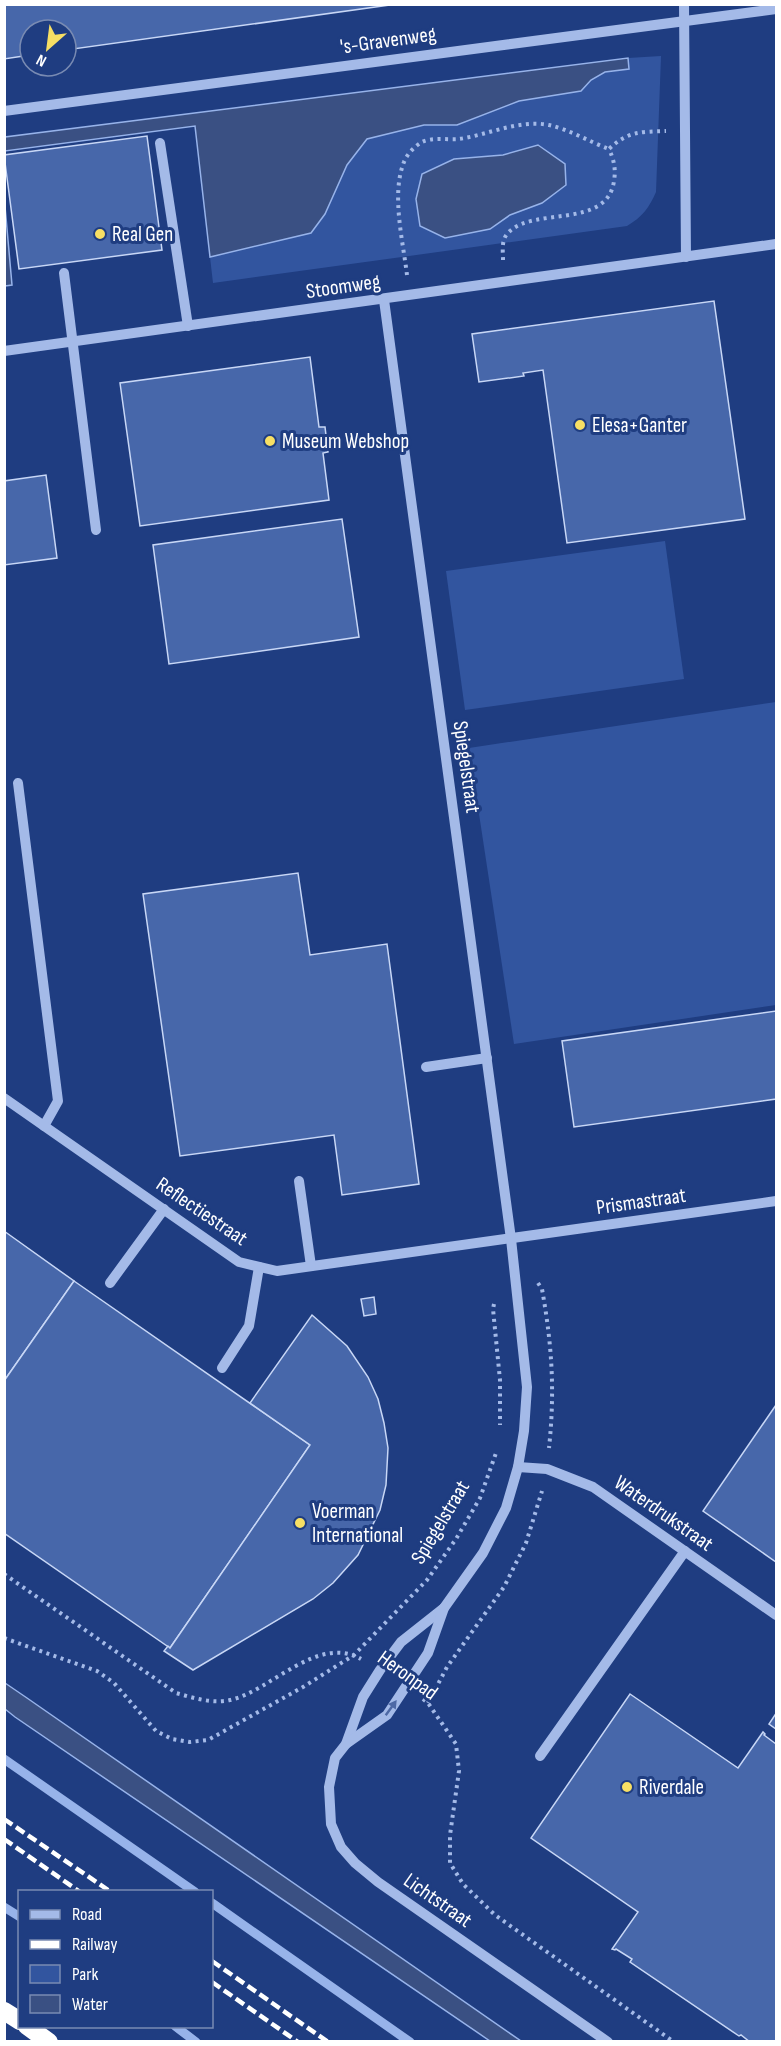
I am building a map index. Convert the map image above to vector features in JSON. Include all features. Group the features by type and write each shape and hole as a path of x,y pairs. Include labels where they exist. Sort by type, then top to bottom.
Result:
{"highway":[{"path":"4,2011 18,2020"},
{"path":"30,2028 49,2042"}],"street":[{"path":"684,4 686,257"},
{"name":"'s-Gravenweg","path":"4,111 777,9"},
{"path":"160,143 188,326"},
{"name":"Stoomweg","path":"4,351 777,244"},
{"path":"64,273 96,530"},
{"name":"Spiegelstraat","path":"346,1744 387,1714 428,1653 444,1608 483,1553 506,1508 518,1467 524,1431 527,1387 511,1239 384,300"},
{"path":"18,783 58,1101 44,1125"},
{"path":"426,1067 487,1058"},
{"name":"Reflectiestraat","path":"4,1098 239,1262 278,1271 511,1239"},
{"path":"298,1181 311,1266"},
{"name":"Prismastraat","path":"511,1239 777,1201"},
{"path":"110,1283 164,1209"},
{"path":"222,1368 249,1326 259,1267"},
{"name":"Waterdrukstraat","path":"518,1467 547,1469 593,1487 777,1615"},
{"path":"540,1756 685,1551"},
{"name":"Spiegelstraat","path":"346,1744 363,1697 380,1670 401,1642 444,1608"},
{"name":"Lichtstraat","path":"346,1744 335,1758 329,1787 332,1824 341,1847 355,1863 378,1882 608,2042"}],"path":[{"path":"409,296 398,179 405,159 414,148 424,141 460,138 518,127 550,125 609,149 614,159 615,172 613,187 608,199 578,214 515,227 503,240 502,283"},
{"path":"609,149 627,134 644,131 685,130"},
{"path":"496,1299 493,1310 500,1380 501,1428"},
{"name":"Spiegelstraat","path":"4,1638 97,1671 114,1683 156,1731 172,1739 190,1742 208,1740 303,1687 354,1655 428,1580 480,1498 497,1451"},
{"name":"Heronpad","path":"4,1574 176,1693 204,1701 230,1700 253,1691 305,1661 334,1653 354,1655 380,1670"},
{"name":"Heronpad","path":"405,1687 428,1703 456,1744 459,1771 450,1835 450,1863 463,1884 495,1914 674,2042"}],"green space":[{"path":"661,56 656,192 644,212 627,226 213,283 210,257 311,233 325,214 347,165 366,139 424,125 457,125 519,101 580,91 590,80 605,72 629,69 628,58","holes":["538,145 542,203 510,215 490,229 454,159 503,155"]},
{"path":"665,541 684,679 465,710 446,571"},
{"path":"776,702 776,1005 514,1044 469,748"}],"water":[{"path":"628,58 629,69 605,72 591,80 581,91 519,101 457,125 424,125 367,139 347,165 325,214 311,233 210,257 195,126 5,151 5,137"},
{"path":"538,145 565,164 566,185 542,203 510,215 490,229 445,238 420,226 416,199 422,174 454,159 503,155"},
{"path":"4,195 12,285 5,286 4,286"},
{"path":"5,1683 521,2041 490,2041 15,1717 5,1709"}],"building":[{"path":"4,4 397,4 78,48 78,18 18,18 18,57 4,59"},
{"path":"147,136 162,250 19,269 4,155"},
{"path":"714,301 745,519 567,543 543,370 523,373 524,376 479,382 472,334"},
{"path":"310,357 319,427 325,427 328,452 323,453 329,500 140,526 120,383"},
{"path":"46,475 57,558 4,565 4,481"},
{"path":"342,519 359,637 169,664 153,545"},
{"path":"298,873 310,955 387,944 419,1184 342,1195 334,1135 180,1156 143,894"},
{"path":"776,1011 776,1099 574,1127 562,1041"},
{"path":"4,1231 74,1281 4,1381"},
{"path":"74,1281 310,1445 170,1648 4,1533 4,1381"},
{"path":"374,1297 376,1314 364,1316 361,1299"},
{"path":"312,1315 347,1346 368,1377 378,1399 388,1448 386,1485 380,1510 358,1555 333,1583 313,1599 193,1670 164,1651 168,1646 170,1648 310,1445 250,1403"},
{"path":"776,1405 776,1562 703,1511"},
{"path":"630,1694 738,1768 763,1732 776,1744 776,2042 750,2042 741,2035 739,2036 630,1962 632,1959 612,1949 638,1912 531,1838"},
{"path":"776,1716 776,1729 769,1724"}],"waterway":[{"path":"4,1759 192,1890"},
{"path":"213,1904 410,2042"},
{"path":"4,1907 18,1916"},
{"path":"178,2028 196,2042"}],"railway":[{"path":"4,1819 108,1890"},
{"path":"4,1839 77,1890"},
{"path":"213,1962 328,2042"},
{"path":"213,1983 298,2042"}],"place":[{"name":"Real Gen","path":"100,234"},
{"name":"Elesa+Ganter","path":"580,425"},
{"name":"Museum Webshop","path":"270,441"},
{"name":"Voerman International","path":"300,1523"},
{"name":"Riverdale","path":"627,1787"}]}
